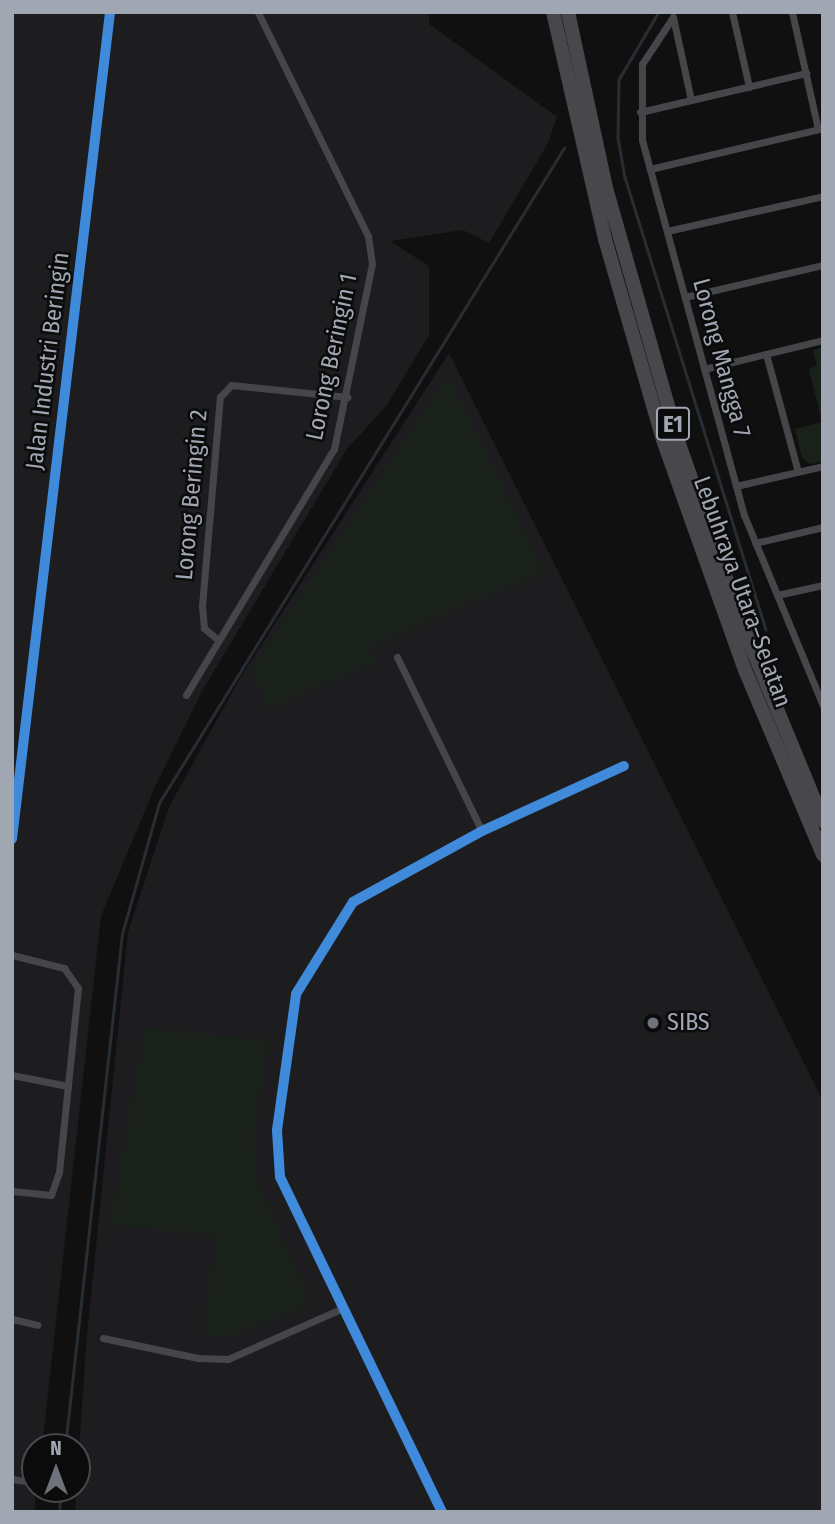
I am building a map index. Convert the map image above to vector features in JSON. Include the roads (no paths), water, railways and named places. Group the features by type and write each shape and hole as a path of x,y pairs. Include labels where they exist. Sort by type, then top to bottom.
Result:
{"highway":[{"name":"Lebuhraya Utara–Selatan","path":"554,12 605,239 663,440 745,670 823,855"},
{"name":"Lebuhraya Utara–Selatan","path":"568,12 606,188 667,405 739,617 823,821"}],"street":[{"name":"Jalan Industri Beringin","path":"12,839 110,12"},
{"name":"Lorong Beringin 1","path":"186,695 216,639 334,449 372,264 368,236 258,12"},
{"path":"732,12 749,87"},
{"path":"650,169 820,128 792,12"},
{"name":"Lorong Mangga 7","path":"691,100 673,17 642,64 640,112 650,169 736,486 755,543 823,706"},
{"path":"640,112 806,73"},
{"path":"667,232 823,196"},
{"path":"685,297 823,265"},
{"path":"704,369 823,340"},
{"path":"766,354 798,472"},
{"name":"Lorong Beringin 2","path":"216,639 204,628 202,606 220,397 231,386 346,397"},
{"path":"736,486 823,466"},
{"path":"755,543 823,527"},
{"path":"777,595 823,585"},
{"path":"397,657 482,831"},
{"path":"442,1512 341,1309 280,1177 277,1130 296,994 352,902 482,831 624,766"},
{"path":"12,955 64,968 78,988 60,1172 51,1195 40,1197 12,1191"},
{"path":"12,1075 68,1086"},
{"path":"103,1338 198,1358 228,1359 341,1309"},
{"path":"12,1319 37,1325"}],"waterway":[{"path":"659,12 619,80 618,138 625,177 766,630"},
{"path":"67,1433 122,934 159,803 564,148"},
{"path":"59,1512 60,1503"}],"place":[{"name":"SIBS","path":"653,1023"}]}
